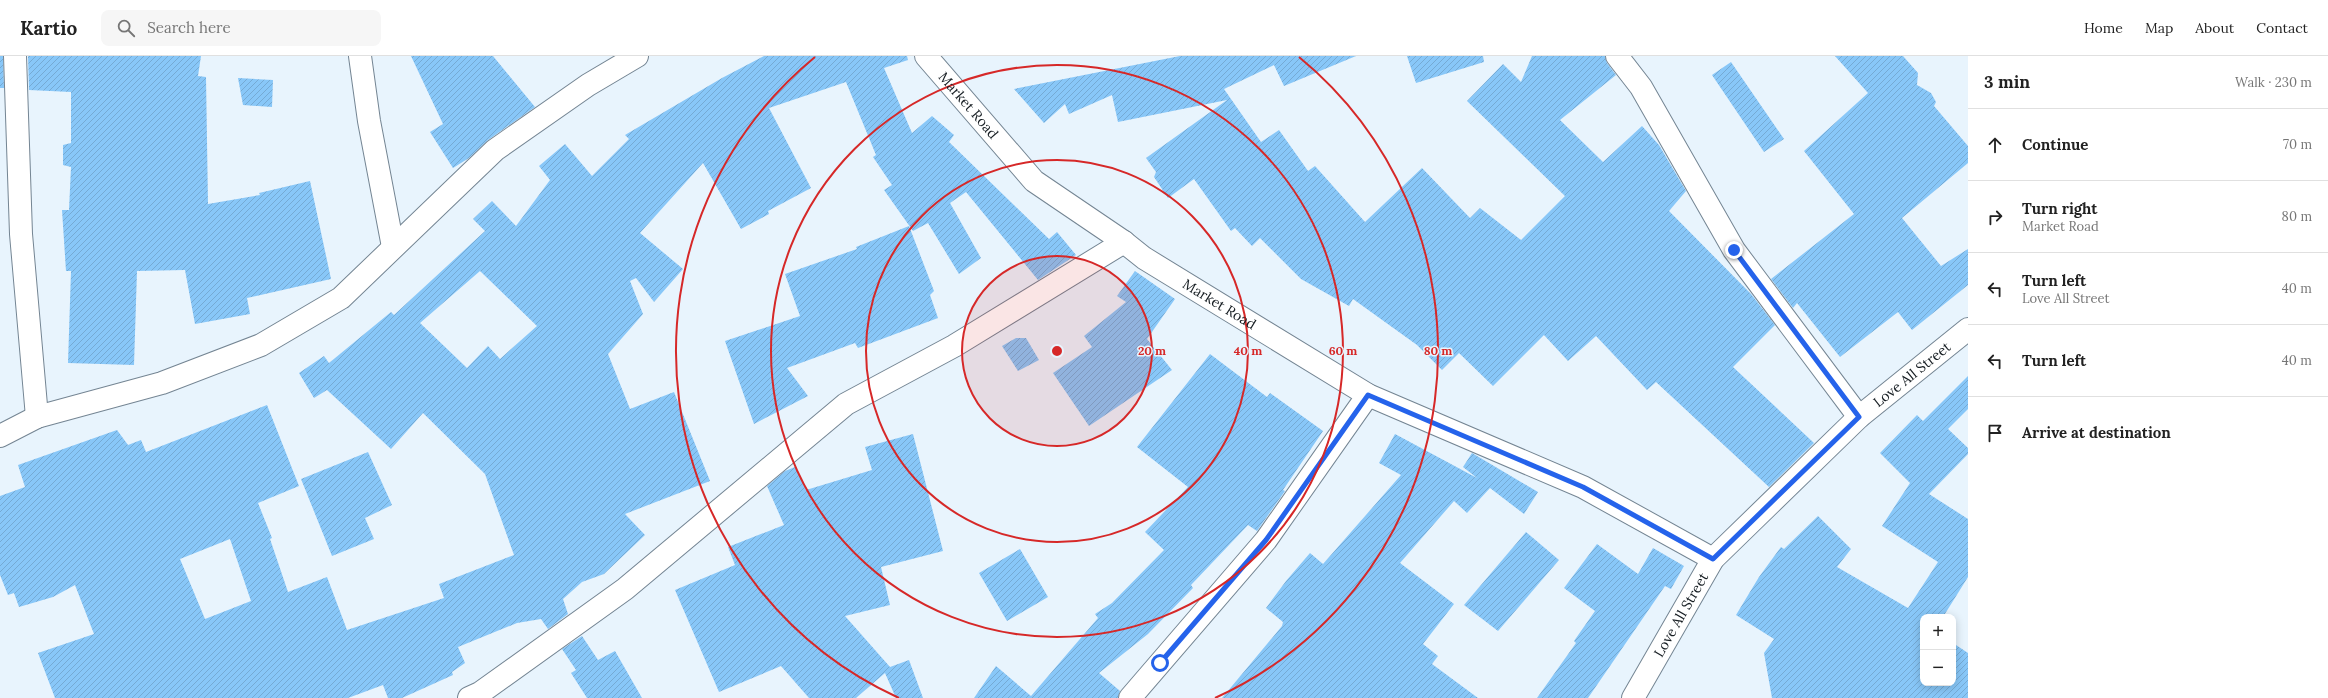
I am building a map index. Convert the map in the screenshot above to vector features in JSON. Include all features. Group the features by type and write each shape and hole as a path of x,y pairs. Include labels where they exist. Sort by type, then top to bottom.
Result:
{"street":[{"path":"15,56 21,234 37,416"},
{"path":"360,56 368,121 393,247"},
{"path":"0,436 37,416 162,383 261,345 341,298 495,150 588,85 637,56"},
{"name":"Market Road","path":"926,56 1034,182 1124,242 1144,258 1368,395 1583,487 1713,559"},
{"path":"1617,56 1641,87 1734,250 1859,417"},
{"path":"469,698 480,693 625,589 846,404 954,346 1124,242"},
{"name":"Love All Street","path":"1633,698 1713,559 1859,417 1968,329"},
{"path":"1130,698 1266,540 1368,395"}],"building":[{"path":"0,56 3,56 4,88 0,88"},
{"path":"28,56 201,56 198,76 206,77 208,204 260,195 259,193 310,181 331,279 247,298 250,314 195,324 185,270 137,271 134,365 68,363 71,271 66,271 62,210 69,210 71,167 63,165 63,145 71,143 71,92 29,90"},
{"path":"411,56 493,56 535,107 488,140 469,158 453,168 430,132 443,124"},
{"path":"764,56 907,56 908,60 884,68 912,133 932,116 954,135 949,142 1049,239 1057,232 1076,255 1038,280 966,192 950,203 981,258 959,274 928,223 913,231 884,190 892,185 873,157 876,155 846,82 769,108 811,188 768,211 769,214 741,229 703,163 640,233 683,269 654,302 636,278 630,281 643,314 608,354 630,409 674,392 710,481 625,514 645,535 604,574 582,582 563,599 568,614 548,629 541,619 517,623 458,647 465,663 452,672 453,675 402,698 388,698 383,685 348,698 55,698 38,653 94,634 75,585 53,597 19,607 14,593 8,595 0,575 0,496 25,487 18,465 117,430 128,445 141,440 146,452 267,405 299,486 258,503 272,538 270,539 288,592 327,577 347,630 444,598 439,584 514,555 485,474 423,413 391,449 327,390 314,398 299,373 324,356 329,363 391,312 394,315 485,231 473,219 492,201 516,226 550,180 539,166 565,144 592,176 629,139 625,135 722,78","holes":["480,271 537,326 500,359 488,346 467,368 420,323","230,539 251,601 205,619 180,559"]},
{"path":"1180,56 1356,56 1284,86 1274,65 1224,89 1261,142 1279,130 1308,171 1315,166 1365,222 1422,168 1470,218 1480,208 1521,240 1565,196 1467,101 1503,64 1521,82 1532,56 1605,56 1607,63 1616,75 1560,120 1603,162 1642,126 1659,145 1686,191 1669,211 1751,294 1775,325 1733,367 1814,443 1769,487 1656,382 1647,390 1596,336 1568,361 1544,335 1493,386 1459,353 1442,370 1417,345 1353,299 1349,306 1301,279 1260,238 1252,246 1235,228 1231,231 1194,179 1168,198 1154,177 1156,172 1146,158 1227,100 1118,122 1112,95 1069,114 1065,104 1044,123 1014,89"},
{"path":"1407,56 1483,56 1484,62 1416,83"},
{"path":"1835,56 1903,56 1918,73 1917,85 1931,93 1936,102 1934,106 1968,146 1968,163 1902,218 1941,266 1968,249 1968,285 1912,330 1898,312 1840,357 1797,303 1793,308 1771,279 1854,214 1804,151 1868,93"},
{"path":"1731,62 1784,139 1764,152 1712,75"},
{"path":"238,78 273,80 272,107 243,105"},
{"path":"909,226 934,291 930,295 938,318 858,348 855,343 787,368 808,396 754,424 725,341 800,316 785,274 857,249 856,247"},
{"path":"1135,271 1175,299 1147,339 1172,370 1089,426 1053,373 1092,347 1084,336 1126,302 1117,296"},
{"path":"1016,338 1026,338 1039,360 1018,371 1002,346"},
{"path":"1210,354 1267,397 1270,393 1323,431 1283,490 1285,491 1257,531 1248,525 1191,585 1193,588 1148,634 1099,673 1120,691 1118,698 974,698 996,666 1031,696 1098,618 1095,614 1112,603 1164,550 1145,532 1188,487 1137,447"},
{"path":"1968,376 1968,409 1948,429 1968,448 1968,454 1929,494 1968,519 1968,577 1945,614 1920,614 1920,686 1956,686 1956,645 1968,653 1968,698 1772,698 1764,653 1774,639 1736,615 1759,577 1781,547 1784,549 1818,516 1851,549 1837,567 1908,608 1938,562 1882,526 1910,483 1880,453 1917,415 1923,421"},
{"path":"913,434 943,551 881,567 890,605 845,616 890,667 909,660 923,698 896,698 885,673 856,698 809,698 781,666 719,692 675,590 735,565 728,547 784,525 767,486 785,471 795,467 806,490 872,470 865,447"},
{"path":"1395,434 1477,478 1463,467 1472,453 1538,492 1524,514 1490,488 1467,513 1454,501 1400,563 1454,604 1423,644 1438,656 1432,664 1478,698 1222,698 1282,626 1283,622 1266,608 1286,581 1310,553 1323,564 1401,475 1379,463"},
{"path":"368,452 392,505 365,518 374,539 332,556 301,479"},
{"path":"1526,532 1559,560 1498,631 1464,605"},
{"path":"1597,544 1638,574 1653,548 1684,566 1671,589 1665,586 1588,698 1537,698 1576,643 1574,641 1595,611 1564,588"},
{"path":"1020,549 1048,597 1007,621 979,573"},
{"path":"582,636 598,660 615,651 642,698 587,698 571,673 576,670 562,649"}],"route":[{"path":"1160,663 1266,540 1368,395 1583,487 1713,559 1859,417 1734,250"}]}
